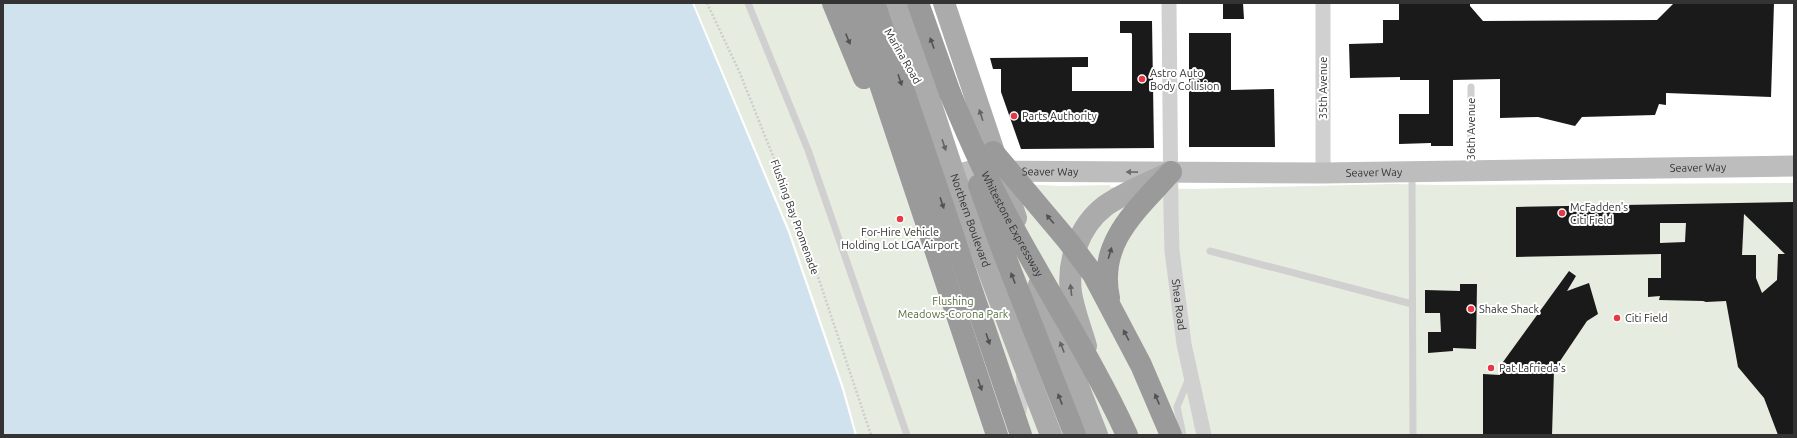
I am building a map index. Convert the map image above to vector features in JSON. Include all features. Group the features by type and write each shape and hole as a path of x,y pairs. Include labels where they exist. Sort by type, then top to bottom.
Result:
{"highway":[{"path":"833,3 945,281"},
{"path":"853,3 997,435"},
{"path":"874,3 1021,435"},
{"name":"Whitestone Expressway","path":"918,3 950,93 977,154 1012,226 1091,362 1127,435"},
{"path":"950,93 992,223 1075,435"},
{"path":"1000,164 1075,249 1093,274 1141,365 1171,435"},
{"path":"1110,305 1107,269 1113,244 1128,219 1171,172"}],"main road":[{"name":"Northern Boulevard","path":"895,3 914,52 956,178 1051,435"},
{"path":"944,3 1000,164 1043,297 1097,435"},
{"name":"Seaver Way","path":"956,178 960,174 967,171 1000,164 1171,172 1323,173 1794,166"},
{"path":"1114,435 1073,302 1070,280 1075,249 1084,229 1100,211 1121,196 1171,172"}],"street":[{"name":"Marina Road","path":"870,3 900,48 933,112"},
{"name":"Shea Road","path":"1169,3 1171,220 1175,273 1180,320 1190,374 1204,435"},
{"name":"35th Avenue","path":"1323,3 1323,173"},
{"path":"1012,435 1023,390 1022,360"}],"lane":[{"path":"748,3 808,150 907,435"},
{"name":"36th Avenue","path":"1471,87 1471,171"},
{"path":"1412,172 1413,435"},
{"path":"1210,251 1412,304"},
{"path":"1183,435 1177,407 1190,374"}],"path":[{"name":"Flushing Bay Promenade","path":"707,3 739,71 801,226 870,435"}],"green space":[{"name":"Flushing Meadows-Corona Park","path":"692,3 885,3 947,180 1061,186 1110,185 1110,187 1195,189 1392,184 1794,183 1794,435 855,435"}],"water":[{"path":"3,3 692,3 788,232 842,389 855,435 3,435"}],"pier":[{"path":"692,3 694,3 790,231 844,388 857,435 855,435 842,389 788,232"}],"building":[{"path":"1223,3 1243,3 1244,19 1223,19"},
{"path":"1399,3 1470,3 1470,6 1483,21 1657,20 1674,3 1774,3 1771,97 1666,93 1666,105 1659,104 1655,115 1582,117 1575,126 1538,117 1500,118 1500,79 1453,80 1453,146 1431,146 1431,143 1399,144 1399,114 1429,114 1429,80 1400,80 1400,77 1350,78 1349,44 1383,43 1383,20 1399,20"},
{"path":"1120,21 1152,21 1154,148 1021,149 1001,92 1001,69 993,69 990,58 1088,57 1088,67 1072,67 1072,91 1132,91 1132,34 1120,33"},
{"path":"1189,33 1231,33 1231,90 1274,89 1275,147 1189,147"},
{"path":"1794,202 1794,435 1778,435 1764,398 1738,367 1726,301 1706,302 1659,300 1660,296 1648,297 1648,278 1661,278 1661,254 1516,257 1516,207","holes":["1744,214 1785,254 1778,254 1777,280 1762,293 1756,278 1756,255 1742,255","1660,223 1686,223 1685,242 1660,243"]},
{"path":"1569,271 1576,276 1567,291 1589,283 1598,314 1587,321 1554,370 1552,435 1483,435 1483,374 1500,375 1500,363 1503,362"},
{"path":"1460,284 1477,284 1476,349 1453,348 1453,351 1428,353 1428,332 1441,332 1440,313 1425,313 1425,290 1460,291"}],"place":[{"name":"Astro Auto Body Collision","path":"1142,79"},
{"name":"Parts Authority","path":"1014,116"},
{"name":"McFadden's Citi Field","path":"1562,213"},
{"name":"For-Hire Vehicle Holding Lot LGA Airport","path":"900,219"},
{"name":"Shake Shack","path":"1471,309"},
{"name":"Citi Field","path":"1617,318"},
{"name":"Pat Lafrieda's","path":"1491,368"}]}
